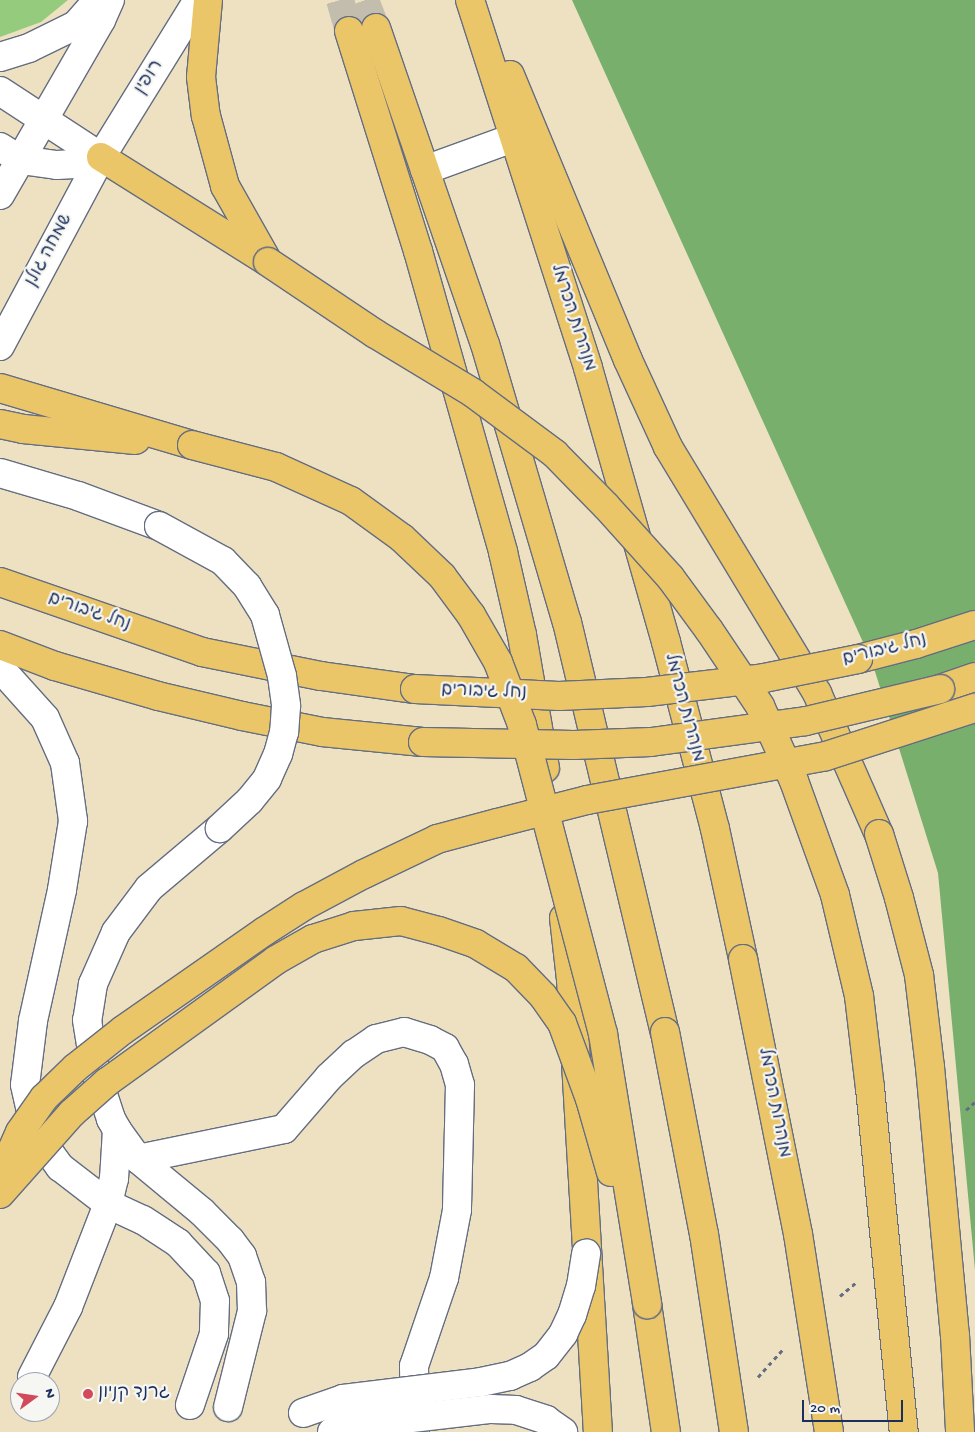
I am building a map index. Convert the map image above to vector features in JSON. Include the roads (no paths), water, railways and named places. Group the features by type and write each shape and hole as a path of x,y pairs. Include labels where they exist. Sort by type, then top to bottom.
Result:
{"main road":[{"path":"208,0 201,76 206,116 225,186 268,262"},
{"name":"מנהרות הכרמל","path":"470,0 588,368 666,642 715,829 743,958 798,1234 829,1432"},
{"path":"479,0 628,360 668,447 817,693 879,834 899,898 919,975 930,1066 952,1305 960,1432"},
{"path":"376,28 485,344 567,622 665,1032 704,1234 734,1432"},
{"path":"350,31 418,251 503,552 522,635 544,764 571,979 598,1432"},
{"path":"101,157 268,262 374,333 473,393 555,454 606,506 670,577 709,630 760,706 794,781 835,895 859,996 904,1432"},
{"path":"0,388 192,445 276,467 351,501 402,538 442,576 471,615 498,662 522,725 603,1034 648,1304 666,1432"},
{"path":"0,424 23,429 192,445"},
{"name":"נחל גיבורים","path":"0,582 202,652 321,676 415,689 559,696 647,692 764,678 848,661 916,644 975,625"},
{"path":"0,645 64,669 158,696 242,716 322,732 423,742 574,745 651,742 709,736 806,721 940,689 975,677"},
{"path":"0,1177 20,1132 44,1098 75,1068 123,1030 265,931 304,906 364,874 437,839 587,800 826,756 975,708"},
{"path":"0,1194 72,1113 107,1082 276,960 313,940 354,926 401,921 439,930 476,944 516,968 544,996 562,1023 590,1099 648,1304"}],"street":[{"path":"0,57 28,48 76,25 98,0"},
{"path":"0,195 10,154 45,119 101,20 110,0"},
{"name":"רופין","path":"101,157 198,0"},
{"path":"0,91 101,157"},
{"path":"425,170 513,138"},
{"path":"10,154 56,165 75,164 101,157"},
{"name":"שמחה גולן","path":"0,346 101,157"},
{"path":"0,473 78,496 159,526 223,562 247,586 265,615 282,676 286,706 284,732 278,754 267,779 249,801 150,888 116,932 93,984 87,1020 95,1070 111,1119 117,1130 138,1159 202,1212 230,1240 242,1256 251,1282 252,1311 228,1407"},
{"path":"0,668 45,718 65,763 73,821 62,890 33,1022 25,1086 36,1134 60,1167 108,1204 143,1220 178,1243 206,1273 215,1301 214,1334 190,1405"},
{"path":"138,1159 284,1129 329,1078 354,1054 376,1039 404,1032 430,1040 445,1048 454,1064 460,1085 457,1210 444,1278 414,1366 415,1432"},
{"path":"35,1372 68,1307 108,1204 114,1179 117,1130"},
{"path":"303,1413 343,1399 482,1382 510,1376 530,1367 546,1356 563,1334 572,1316 581,1286 586,1253"},
{"path":"332,1432 343,1426 491,1409 516,1410 546,1420 563,1432"}],"tunnel":[{"path":"340,0 349,31"},
{"path":"365,0 376,28"}],"place":[{"name":"גרנד קניון","path":"88,1394"}]}
